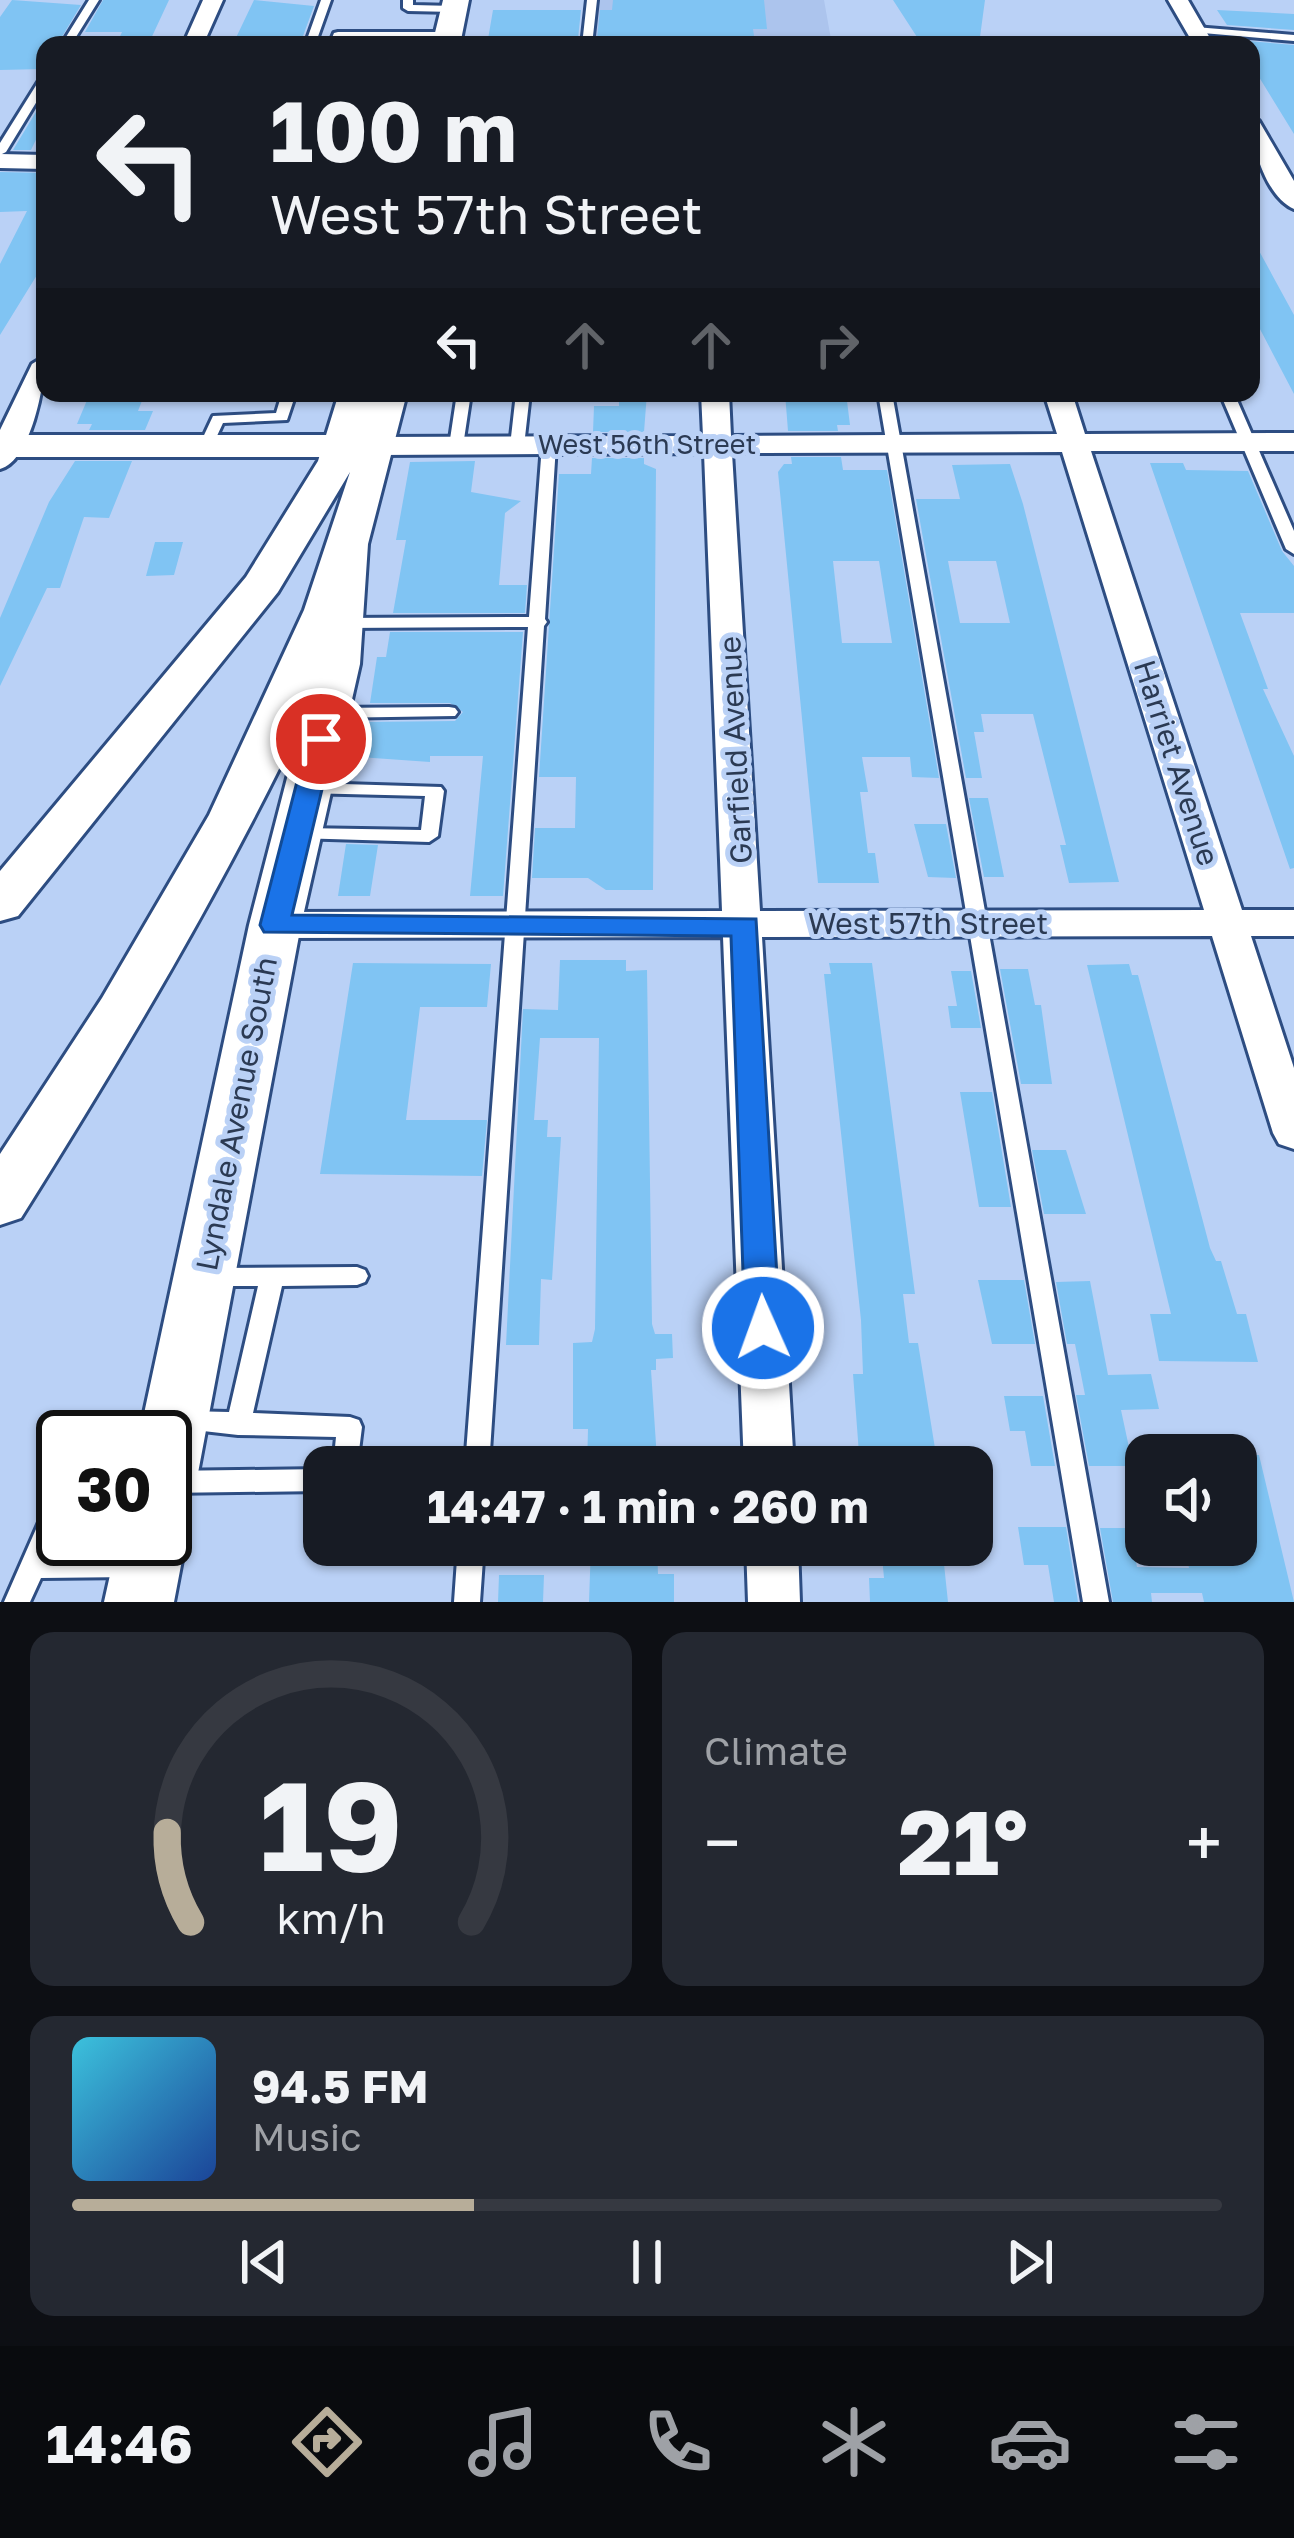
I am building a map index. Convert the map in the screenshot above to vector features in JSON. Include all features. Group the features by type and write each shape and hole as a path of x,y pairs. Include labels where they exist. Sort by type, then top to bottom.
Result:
{"main road":[{"path":"358,402 361,446"},
{"path":"0,904 263,583 361,446 384,402"},
{"name":"Lyndale Avenue South","path":"178,1410 275,925 327,713 333,623 361,446"},
{"path":"0,1202 113,1026 187,898 333,623"}],"street":[{"path":"197,36 213,0"},
{"path":"1178,0 1198,36"},
{"path":"0,157 36,161"},
{"path":"1272,160 1294,202"},
{"path":"2,450 36,382"},
{"name":"Garfield Avenue","path":"716,402 746,926 768,1446"},
{"name":"Harriet Avenue","path":"1061,402 1294,1133"},
{"name":"West 56th Street","path":"2,450 1294,442"},
{"name":"West 57th Street","path":"275,925 1294,923"},
{"path":"773,1566 775,1602"}],"lane":[{"path":"72,36 94,0"},
{"path":"313,36 326,0"},
{"path":"408,0 407,8 451,22"},
{"path":"588,36 592,0"},
{"path":"337,36 451,22"},
{"path":"1260,38 1294,38"},
{"path":"0,157 36,95"},
{"path":"205,448 218,419 282,417 286,402"},
{"path":"456,446 463,402"},
{"path":"517,446 522,402"},
{"path":"887,402 1096,1602"},
{"path":"1231,402 1294,549"},
{"path":"479,1446 549,446"},
{"path":"333,623 539,622"},
{"path":"327,713 449,712"},
{"path":"435,791 429,836 303,811 435,791"},
{"path":"204,1277 357,1276"},
{"path":"238,1425 272,1277"},
{"path":"192,1421 350,1427 348,1446"},
{"path":"192,1478 303,1480"},
{"path":"17,1602 36,1561"},
{"path":"34,1566 146,1569"},
{"path":"467,1602 470,1566"}],"shaded area":[{"path":"584,0 824,0 830,36 582,36"}],"building":[{"path":"12,0 81,5 62,36 36,36 36,69 0,70 0,17"},
{"path":"103,0 169,0 152,36 85,32"},
{"path":"254,0 314,6 303,36 237,36"},
{"path":"613,0 764,0 767,29 753,29 754,36 597,36 600,10 612,10"},
{"path":"893,0 985,0 980,36 916,36"},
{"path":"493,10 581,10 578,36 489,36"},
{"path":"1217,10 1294,14 1294,30 1227,25"},
{"path":"1260,42 1294,45 1294,134 1260,79"},
{"path":"36,112 36,140 31,150 13,150"},
{"path":"0,172 36,173 36,277 0,335 0,264 27,211 0,212"},
{"path":"1260,253 1294,315 1294,394 1260,329"},
{"path":"86,402 142,402 138,411 153,411 145,430 89,430 92,424 77,424"},
{"path":"619,402 646,402 644,432 593,432 594,406 619,406"},
{"path":"786,402 847,402 850,425 837,425 838,431 788,431"},
{"path":"791,457 841,457 843,470 887,470 939,778 912,777 910,757 862,757 868,792 860,792 868,853 875,853 879,883 818,883 778,472 784,464 792,464","holes":["833,561 879,561 892,643 842,643"]},
{"path":"592,458 644,458 644,464 656,469 653,890 606,890 588,878 532,878 535,828 575,828 576,777 539,777 559,474 591,474"},
{"path":"75,461 132,461 109,518 84,517 60,588 47,588 0,686 0,618 49,502"},
{"path":"475,461 471,492 521,501 505,513 499,585 527,585 525,613 393,613 406,540 396,540 410,462"},
{"path":"1150,463 1183,463 1186,470 1248,471 1282,551 1294,566 1294,613 1240,613 1268,689 1263,689 1294,756 1294,868 1290,869"},
{"path":"1010,464 1119,882 1069,883 1060,845 1066,845 1033,714 981,714 984,732 974,732 982,778 966,778 916,499 960,499 952,465","holes":["948,561 996,561 1010,623 960,623"]},
{"path":"155,542 183,542 174,575 146,576"},
{"path":"390,632 523,632 503,896 470,896 483,756 430,756 430,762 359,757 366,722 455,721 463,712 450,703 370,703 377,657 386,657"},
{"path":"969,798 988,798 1004,877 984,877"},
{"path":"914,824 946,824 956,878 928,877"},
{"path":"346,844 378,845 370,896 338,896"},
{"path":"560,960 626,960 626,971 647,970 652,1324 655,1334 672,1334 673,1358 656,1359 656,1370 651,1370 656,1446 588,1446 588,1429 573,1429 573,1343 592,1342 595,1329 599,1038 540,1038 534,1120 548,1120 547,1137 561,1137 552,1280 541,1279 539,1345 506,1345 523,1009 558,1010"},
{"path":"353,963 491,964 487,1007 420,1007 406,1120 487,1120 482,1176 320,1174"},
{"path":"829,963 872,963 915,1294 903,1294 909,1343 918,1343 935,1446 858,1446 853,1374 863,1374 861,1320 824,974 831,974"},
{"path":"1129,964 1132,975 1138,975 1210,1248 1216,1261 1221,1261 1237,1314 1246,1314 1258,1362 1159,1361 1150,1314 1171,1314 1087,965"},
{"path":"1000,969 1028,969 1035,1005 1041,1005 1052,1084 1021,1084"},
{"path":"951,971 971,971 981,1028 951,1028 948,1006 957,1006"},
{"path":"960,1092 992,1092 1011,1207 979,1207"},
{"path":"1032,1150 1066,1150 1086,1214 1044,1214"},
{"path":"978,1280 1024,1280 1035,1344 992,1344"},
{"path":"1090,1281 1108,1375 1151,1374 1159,1409 1121,1410 1125,1466 1089,1466 1076,1395 1085,1395 1075,1344 1067,1344 1056,1282"},
{"path":"1004,1396 1043,1396 1055,1466 1031,1466 1025,1431 1010,1431"},
{"path":"1259,1455 1294,1602 1204,1602 1202,1593 1151,1593 1152,1602 1113,1602 1100,1528 1125,1528 1125,1566 1257,1566"},
{"path":"1018,1527 1066,1527 1078,1602 1054,1602 1048,1565 1024,1565"},
{"path":"590,1566 658,1566 658,1574 674,1574 674,1602 589,1602"},
{"path":"883,1566 944,1566 948,1602 870,1602 869,1578 884,1578"},
{"path":"499,1575 544,1575 543,1602 498,1602"}],"route":[{"path":"321,739 275,925 746,926 763,1328"}]}
